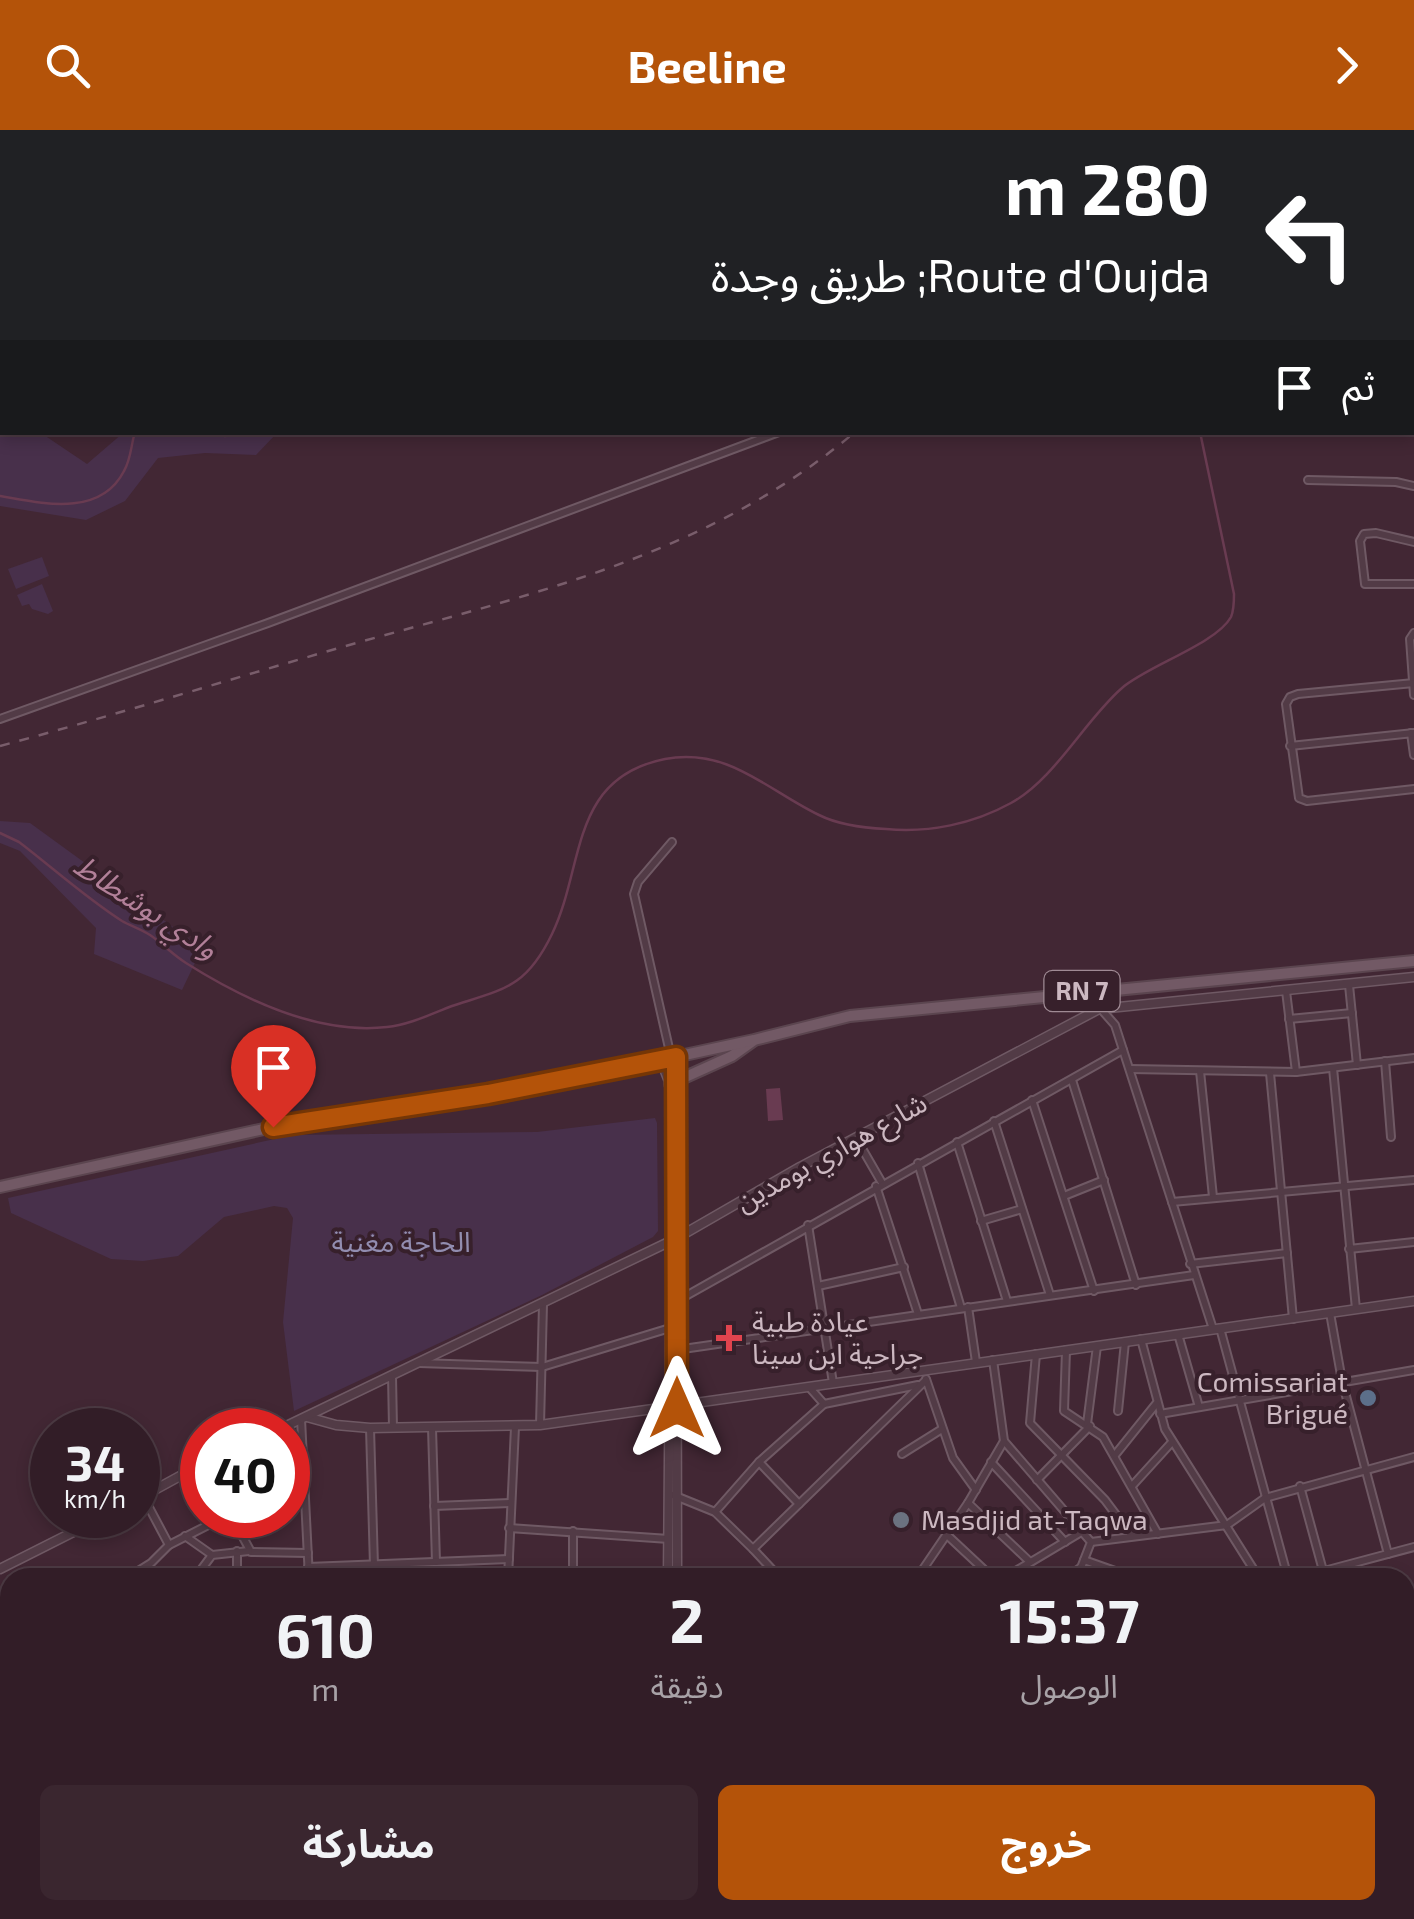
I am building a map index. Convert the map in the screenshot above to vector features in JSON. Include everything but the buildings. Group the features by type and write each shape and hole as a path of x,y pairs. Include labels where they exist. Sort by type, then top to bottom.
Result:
{"main road":[{"name":"RN 7","path":"0,1188 273,1127 488,1094 669,1059 850,1016 1414,961"},
{"path":"673,1082 732,1056 754,1040"}],"street":[{"path":"0,719 268,624 771,435"},
{"path":"1308,480 1414,486"},
{"path":"1414,542 1372,532 1364,534 1360,541 1365,584 1414,584"},
{"path":"1414,633 1410,639 1414,694"},
{"path":"1413,683 1290,696 1286,704 1296,793 1303,800 1414,789"},
{"path":"1290,746 1413,733 1414,755"},
{"path":"672,842 638,882 634,894 673,1082 670,1328 674,1350"},
{"name":"شارع هواري بومدين","path":"310,1415 673,1240 1099,1009 1414,977"},
{"path":"1349,984 1357,1065"},
{"path":"1086,991 1115,1025 1190,1264 1217,1329 1285,1568"},
{"path":"1286,991 1296,1072"},
{"path":"1115,1025 1122,1006"},
{"path":"1289,1019 1352,1013"},
{"path":"677,1301 1123,1050"},
{"path":"1130,1069 1296,1072 1414,1058"},
{"path":"669,1059 673,1082"},
{"path":"1385,1061 1392,1137"},
{"path":"1333,1068 1356,1309"},
{"path":"1200,1070 1213,1197"},
{"path":"1270,1072 1293,1318"},
{"path":"1072,1080 1136,1284"},
{"path":"1032,1100 1094,1290"},
{"path":"994,1121 1050,1295"},
{"path":"856,1138 879,1184 918,1314"},
{"path":"957,1142 1007,1301"},
{"path":"918,1163 965,1307 976,1362"},
{"path":"1064,1196 1104,1180"},
{"path":"1172,1202 1414,1180"},
{"path":"981,1221 1022,1209"},
{"path":"808,1225 833,1383"},
{"path":"673,1240 677,1301 673,1408 677,1568"},
{"path":"1349,1249 1414,1242"},
{"path":"1190,1264 1287,1254"},
{"path":"818,1286 904,1267"},
{"path":"674,1350 1194,1275"},
{"path":"715,1512 759,1462 824,1404 976,1362 1414,1301"},
{"path":"540,1425 543,1304"},
{"path":"1330,1313 1342,1381 1388,1554"},
{"path":"418,1362 542,1366 670,1328"},
{"path":"1178,1334 1199,1407"},
{"path":"1140,1338 1156,1403 1172,1442 1252,1568"},
{"path":"1118,1412 1124,1340"},
{"path":"1037,1480 1089,1425 1097,1344"},
{"path":"1066,1349 1063,1408 1066,1414 1104,1436 1158,1534"},
{"path":"1036,1354 1030,1423 1064,1455 1132,1536"},
{"path":"993,1360 1004,1441 1091,1542"},
{"path":"1160,1414 1414,1371"},
{"path":"392,1376 393,1428"},
{"path":"310,1420 370,1428 515,1427 833,1383 923,1379"},
{"path":"923,1379 960,1470 976,1490"},
{"path":"753,1549 923,1379"},
{"path":"808,1387 824,1404"},
{"path":"1116,1455 1156,1403"},
{"path":"509,1568 515,1427"},
{"path":"370,1428 374,1566"},
{"path":"432,1428 436,1562"},
{"path":"902,1454 942,1429"},
{"path":"923,1568 1004,1441"},
{"path":"1132,1486 1172,1442"},
{"path":"1091,1542 1226,1525 1264,1498 1414,1456"},
{"path":"759,1462 799,1504"},
{"path":"992,1462 1065,1542"},
{"path":"1300,1486 1322,1568"},
{"path":"674,1495 715,1512 771,1568"},
{"path":"668,1568 674,1495"},
{"path":"434,1506 510,1503"},
{"path":"968,1503 1030,1562"},
{"path":"510,1528 669,1539"},
{"path":"160,1530 169,1545"},
{"path":"1020,1568 1083,1531"},
{"path":"574,1532 574,1568"},
{"path":"947,1536 982,1568"},
{"path":"2,1568 61,1538"},
{"path":"143,1568 182,1538"},
{"path":"189,1538 212,1554 308,1552"},
{"path":"242,1538 250,1552"},
{"path":"308,1538 308,1567 509,1559"},
{"path":"1080,1568 1091,1542"},
{"path":"1343,1568 1414,1547"},
{"path":"237,1551 238,1568"},
{"path":"202,1568 212,1554"},
{"path":"1077,1568 1082,1563"},
{"path":"1082,1563 1100,1568"}],"green space":[{"path":"0,435 44,435 87,464 121,435 275,435 256,455 205,453 158,458 125,501 86,520 0,506"},
{"path":"42,557 49,576 16,589 8,569"},
{"path":"42,584 53,611 48,614 32,609 29,604 22,606 17,595"},
{"path":"0,821 30,823 202,948 182,990 94,954 96,928 20,851 0,843"},
{"name":"الحاجة مغنية","path":"655,1118 658,1231 653,1237 542,1295 300,1408 294,1408 283,1322 293,1218 287,1208 274,1206 224,1217 178,1256 143,1261 111,1259 11,1213 8,1198 293,1135 537,1132"}],"shaded area":[{"path":"780,1088 783,1120 768,1121 766,1089"}],"waterway":[{"path":"0,496 51,504 100,496 124,471 134,435"},
{"path":"221,435 231,435"},
{"name":"وادي بوشطاط","path":"0,833 19,842 122,921 150,935 186,963 256,1001 334,1025 361,1028 412,1022 500,990 533,966 552,934 596,805 611,785 634,769 665,759 708,759 746,773 827,818 878,829 918,830 950,825 996,810 1027,793 1122,688 1197,646 1231,617 1234,594 1201,435"}],"railway":[{"path":"0,746 545,590 611,567 738,511 798,475 851,435"}],"place":[{"name":"عيادة طبية جراحية ابن سينا","path":"729,1338"},
{"name":"Comissariat Brigué","path":"1368,1398"},
{"name":"Masdjid at-Taqwa","path":"901,1520"}],"route":[{"path":"273,1127 550,1084 676,1057 677,1408"}]}
